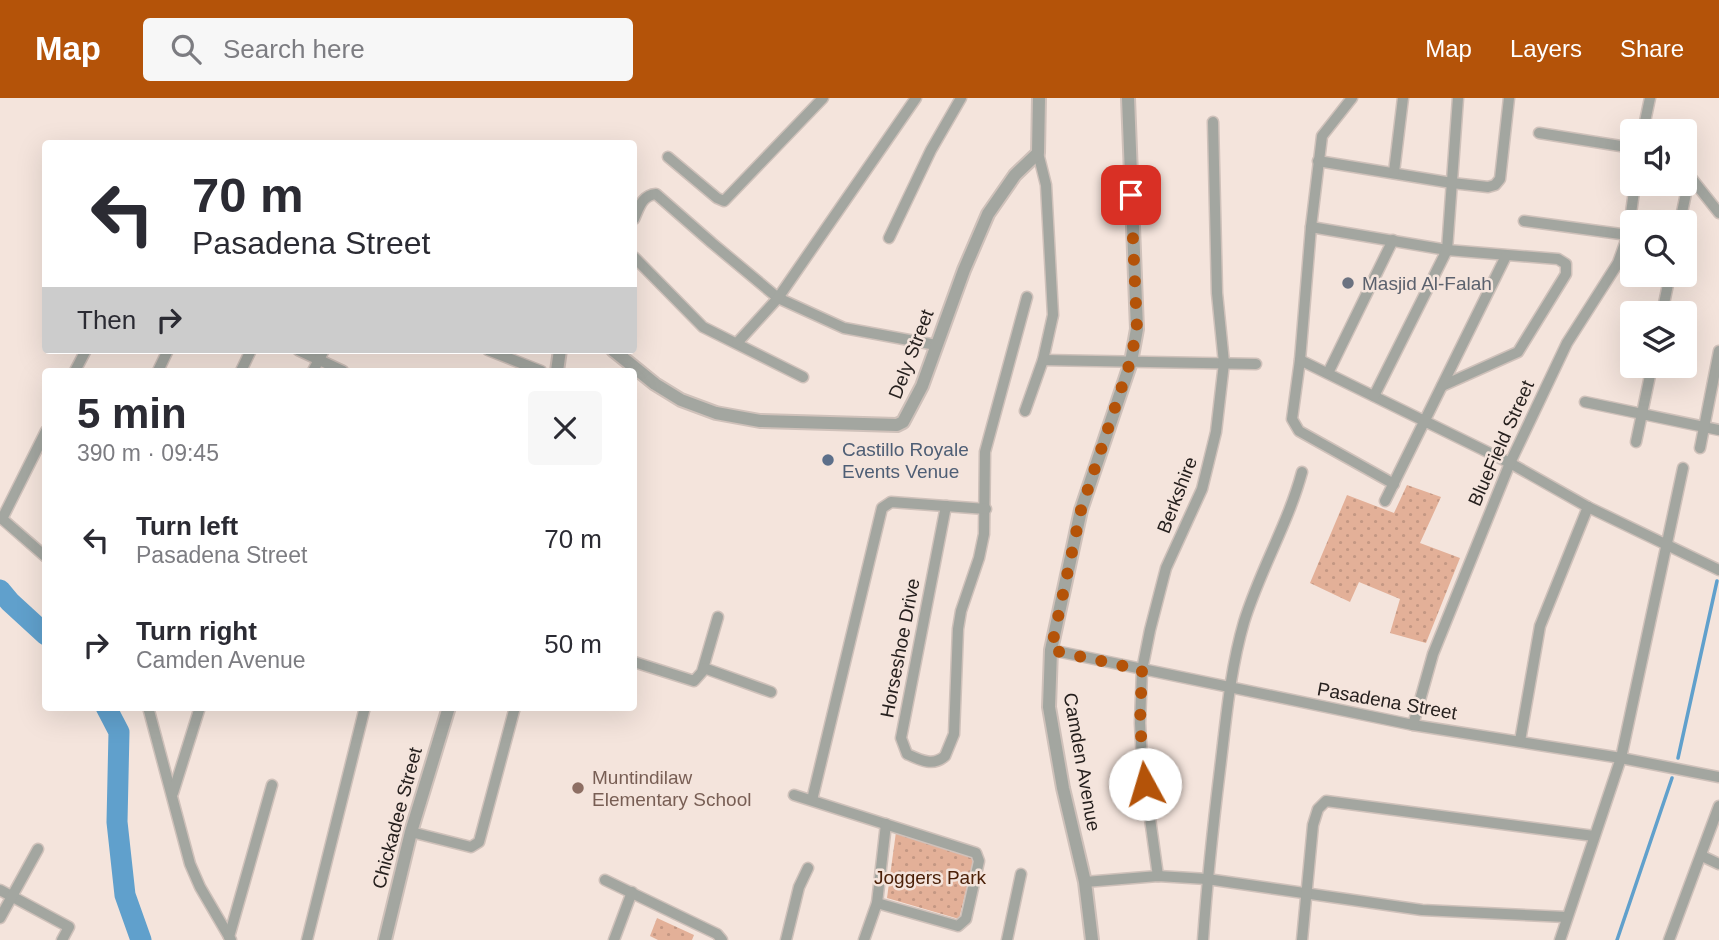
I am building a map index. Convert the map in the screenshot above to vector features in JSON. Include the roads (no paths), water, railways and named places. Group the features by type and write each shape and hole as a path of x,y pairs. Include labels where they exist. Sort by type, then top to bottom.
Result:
{"street":[{"path":"668,157 724,201 823,98"},
{"path":"737,343 778,298 916,98"},
{"path":"889,239 931,150 961,98"},
{"path":"1025,411 1043,360 1053,315 1046,185 1038,153 1040,98"},
{"name":"Camden Avenue","path":"1092,940 1086,882 1063,788 1049,707 1051,650 1081,510 1130,362 1137,329 1128,98"},
{"path":"1352,98 1322,136 1292,419 1299,431 1394,484"},
{"path":"1394,172 1403,98"},
{"path":"1374,396 1447,250 1458,98"},
{"path":"1318,161 1452,183 1495,185 1500,179 1509,98"},
{"path":"1646,119 1650,98"},
{"name":"Berkshire","path":"1158,876 1142,761 1142,670 1166,568 1202,489 1216,432 1224,363 1217,293 1213,122"},
{"path":"1539,133 1620,147"},
{"name":"Dely Street","path":"637,369 681,400 716,413 760,421 897,425 903,422 922,386 988,214 1015,175 1038,153"},
{"path":"1697,185 1719,213"},
{"path":"637,213 649,194 656,194 778,298 845,328 936,345"},
{"path":"1524,221 1620,234"},
{"path":"1311,227 1447,250 1558,259 1566,264 1566,274 1518,352 1442,386"},
{"path":"1328,373 1394,240"},
{"path":"1385,501 1506,256"},
{"name":"BlueField Street","path":"1413,724 1433,654 1510,463 1567,343 1620,257"},
{"path":"637,260 703,327 803,377"},
{"name":"Horseshoe Drive","path":"946,506 901,738 907,754 921,761 931,762 941,760 945,756 954,734 958,629 984,534 985,452 1027,297"},
{"path":"1700,448 1719,351"},
{"path":"302,354 316,366"},
{"path":"498,354 533,368"},
{"name":"Dely Street","path":"618,354 635,368"},
{"path":"1043,360 1256,364"},
{"path":"1300,360 1719,570"},
{"path":"1636,442 1650,378"},
{"path":"1585,401 1719,430"},
{"path":"42,439 1,518 42,554"},
{"path":"1560,940 1621,758 1683,468"},
{"path":"1203,940 1207,878 1229,689 1244,623 1257,583 1294,500 1302,472"},
{"path":"812,800 878,517 886,504 891,502 986,509"},
{"path":"1520,741 1541,626 1588,506"},
{"path":"637,663 690,681 697,679 704,667 719,617"},
{"name":"Pasadena Street","path":"1051,650 1229,689 1413,724 1719,777"},
{"path":"704,667 771,692"},
{"path":"149,711 190,864 200,887 230,938"},
{"path":"173,796 199,711"},
{"path":"307,940 364,711"},
{"name":"Chickadee Street","path":"385,940 411,832 448,711"},
{"path":"411,832 471,847 479,842 514,711"},
{"path":"230,938 272,785"},
{"path":"794,795 976,853 979,861 966,919 958,926 877,903"},
{"path":"1302,940 1313,825 1318,809 1326,801 1594,836"},
{"path":"1669,940 1719,806"},
{"path":"864,940 877,903 886,824"},
{"path":"0,918 38,849"},
{"path":"1702,856 1719,864"},
{"path":"786,940 799,887 808,868"},
{"path":"1007,940 1021,874"},
{"path":"1086,882 1158,876 1207,878 1422,910 1566,917"},
{"path":"606,880 717,933 722,940"},
{"path":"0,890 69,927 62,940"},
{"path":"614,940 632,892"}],"waterway":[{"path":"1678,758 1717,581"},
{"path":"0,590 42,631"},
{"path":"108,711 119,732 117,822 125,895 141,940"},
{"path":"1617,940 1672,778"}],"place":[{"name":"Masjid Al-Falah","path":"1348,283"},
{"name":"Castillo Royale Events Venue","path":"828,460"},
{"name":"Muntindilaw Elementary School","path":"578,788"}],"park label":[{"name":"Joggers Park","path":"930,877"}]}
